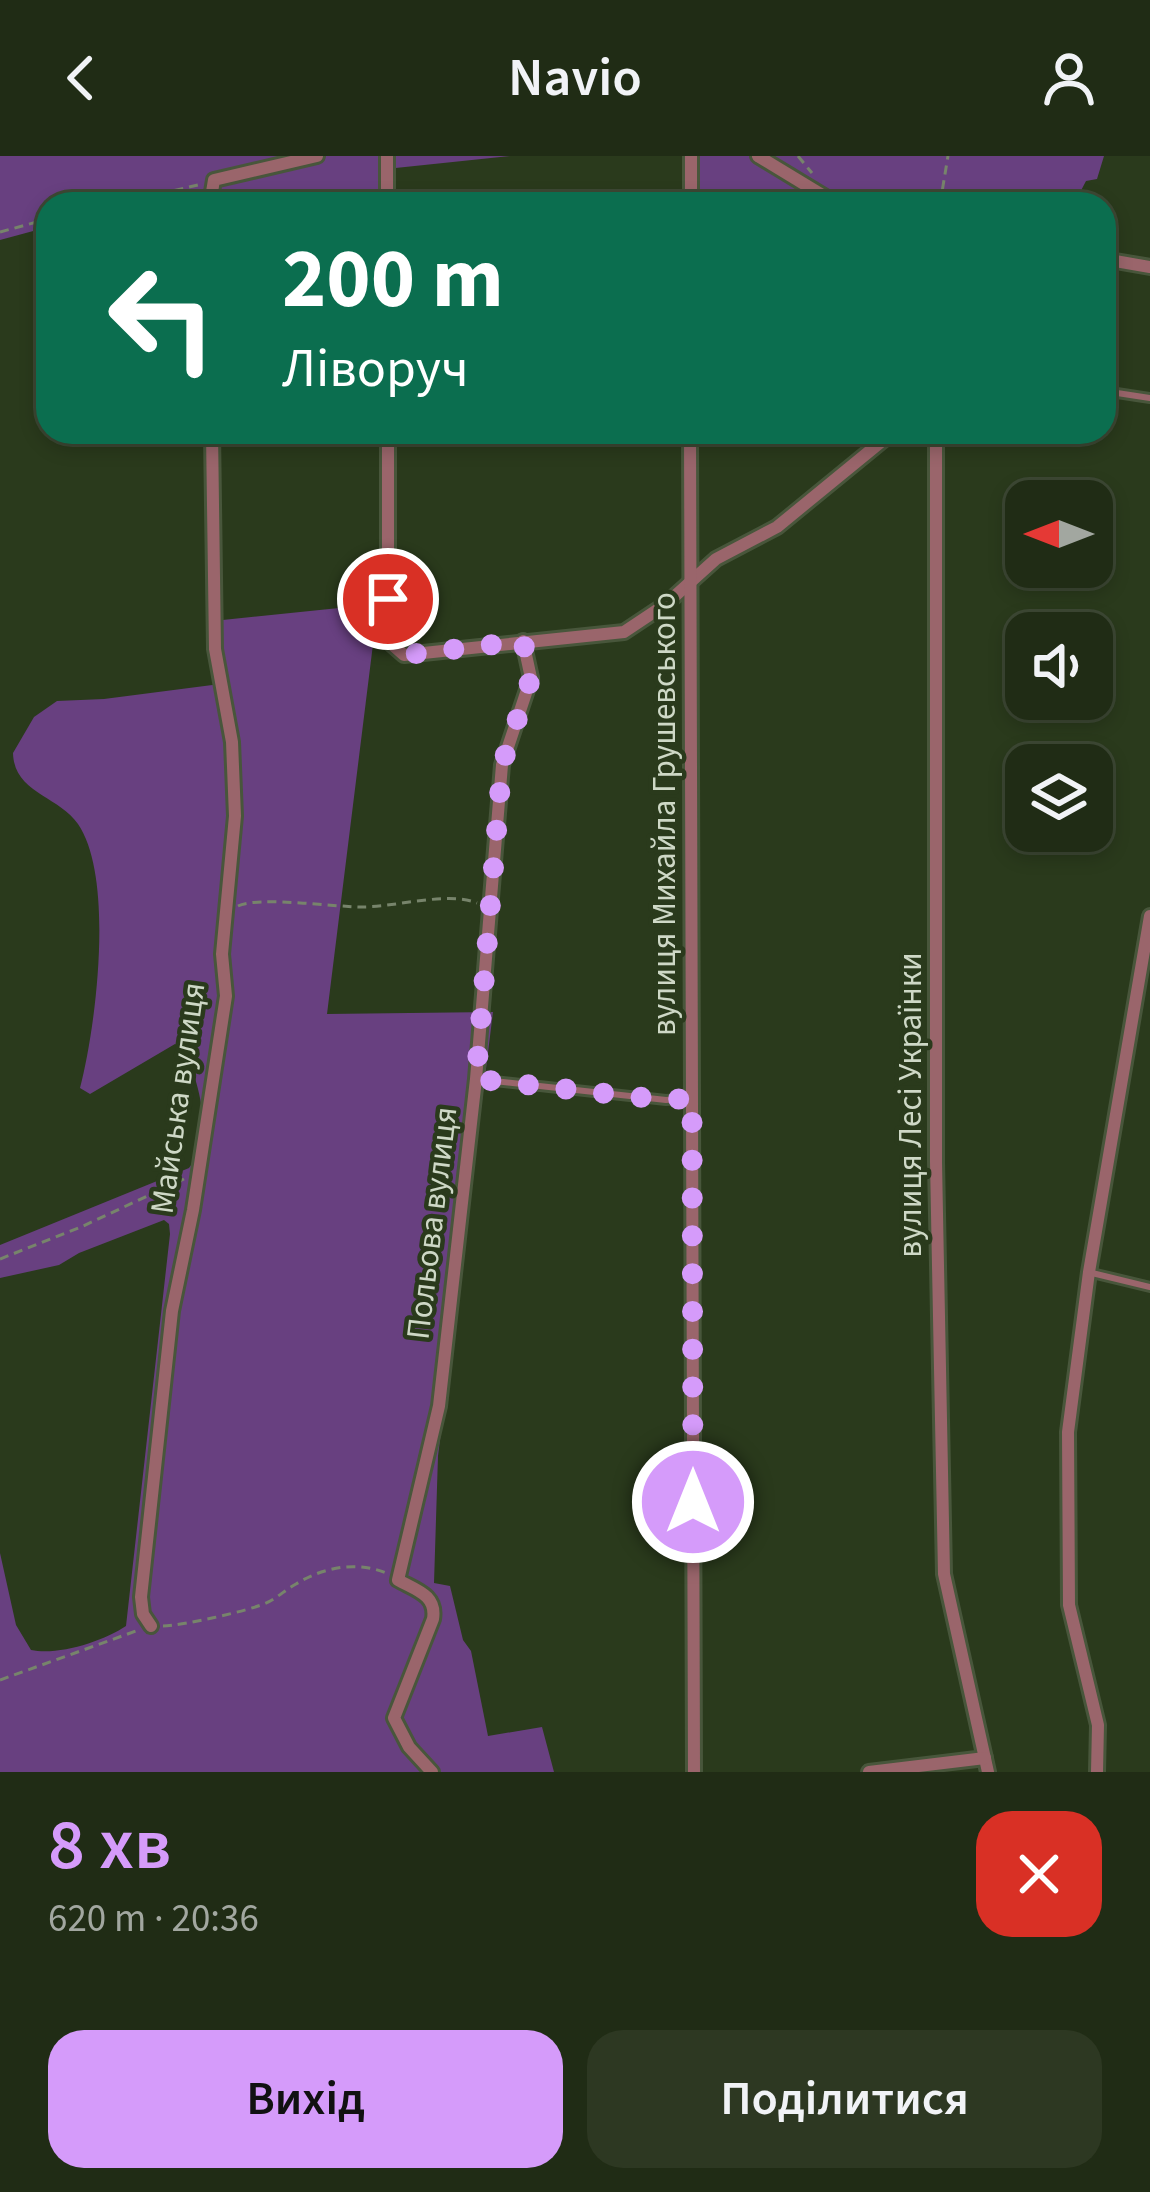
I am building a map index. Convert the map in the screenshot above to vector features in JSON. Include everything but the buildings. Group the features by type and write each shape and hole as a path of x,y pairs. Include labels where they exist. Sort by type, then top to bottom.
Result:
{"street":[{"path":"212,192 214,180 317,156"},
{"path":"387,156 388,192"},
{"path":"691,156 691,192"},
{"path":"758,156 816,192"},
{"path":"1116,262 1150,267"},
{"name":"Майська вулиця","path":"151,1626 143,1614 141,1597 172,1311 193,1210 226,996 222,954 235,816 232,742 215,649 212,444"},
{"path":"388,444 388,641 404,655 624,632 666,604 716,559 777,527 878,444"},
{"name":"вулиця Михайла Грушевського","path":"690,444 694,1772"},
{"name":"вулиця Лесі Українки","path":"936,444 936,1162 944,1574 987,1765"},
{"name":"Польова вулиця","path":"398,1580 439,1406 476,1079 502,765 531,678 523,641"},
{"path":"1097,1772 1098,1725 1069,1604 1068,1432 1088,1272 1150,916"},
{"path":"398,1580 428,1596 434,1606 394,1718 409,1747 432,1772"},
{"path":"868,1772 987,1765"}],"lane":[{"path":"1116,393 1150,398"},
{"path":"476,1079 665,1100 692,1098"},
{"path":"1088,1272 1150,1287"}],"path":[{"path":"942,192 949,156"},
{"path":"165,192 214,180"},
{"path":"0,232 36,222"},
{"path":"226,922 238,906 258,900 361,907 456,897 490,909"},
{"path":"0,1259 196,1173"},
{"path":"0,1680 151,1626 171,1626 271,1602 297,1583 337,1568 368,1566 398,1580"}],"shaded area":[{"path":"0,156 510,156 386,169 385,192 36,192 36,230 0,240"},
{"path":"699,156 1104,156 1097,179 1086,181 1080,192 700,192"},
{"path":"205,444 216,444 213,621 378,604 327,1014 493,1012 438,1456 434,1583 450,1586 463,1640 471,1651 488,1736 542,1727 554,1772 0,1772 0,1553 16,1625 31,1650 80,1646 126,1626 170,1234 164,1220 59,1265 0,1278 0,1245 189,1168 203,1125 194,1076 183,1048 175,1044 90,1094 80,1088 92,1029 99,953 96,879 78,824 29,786 15,766 13,753 34,717 57,701 220,684 206,606"}],"route":[{"path":"388,599 388,641 404,655 523,641 531,678 502,765 476,1079 665,1100 692,1098 693,1502"}]}
